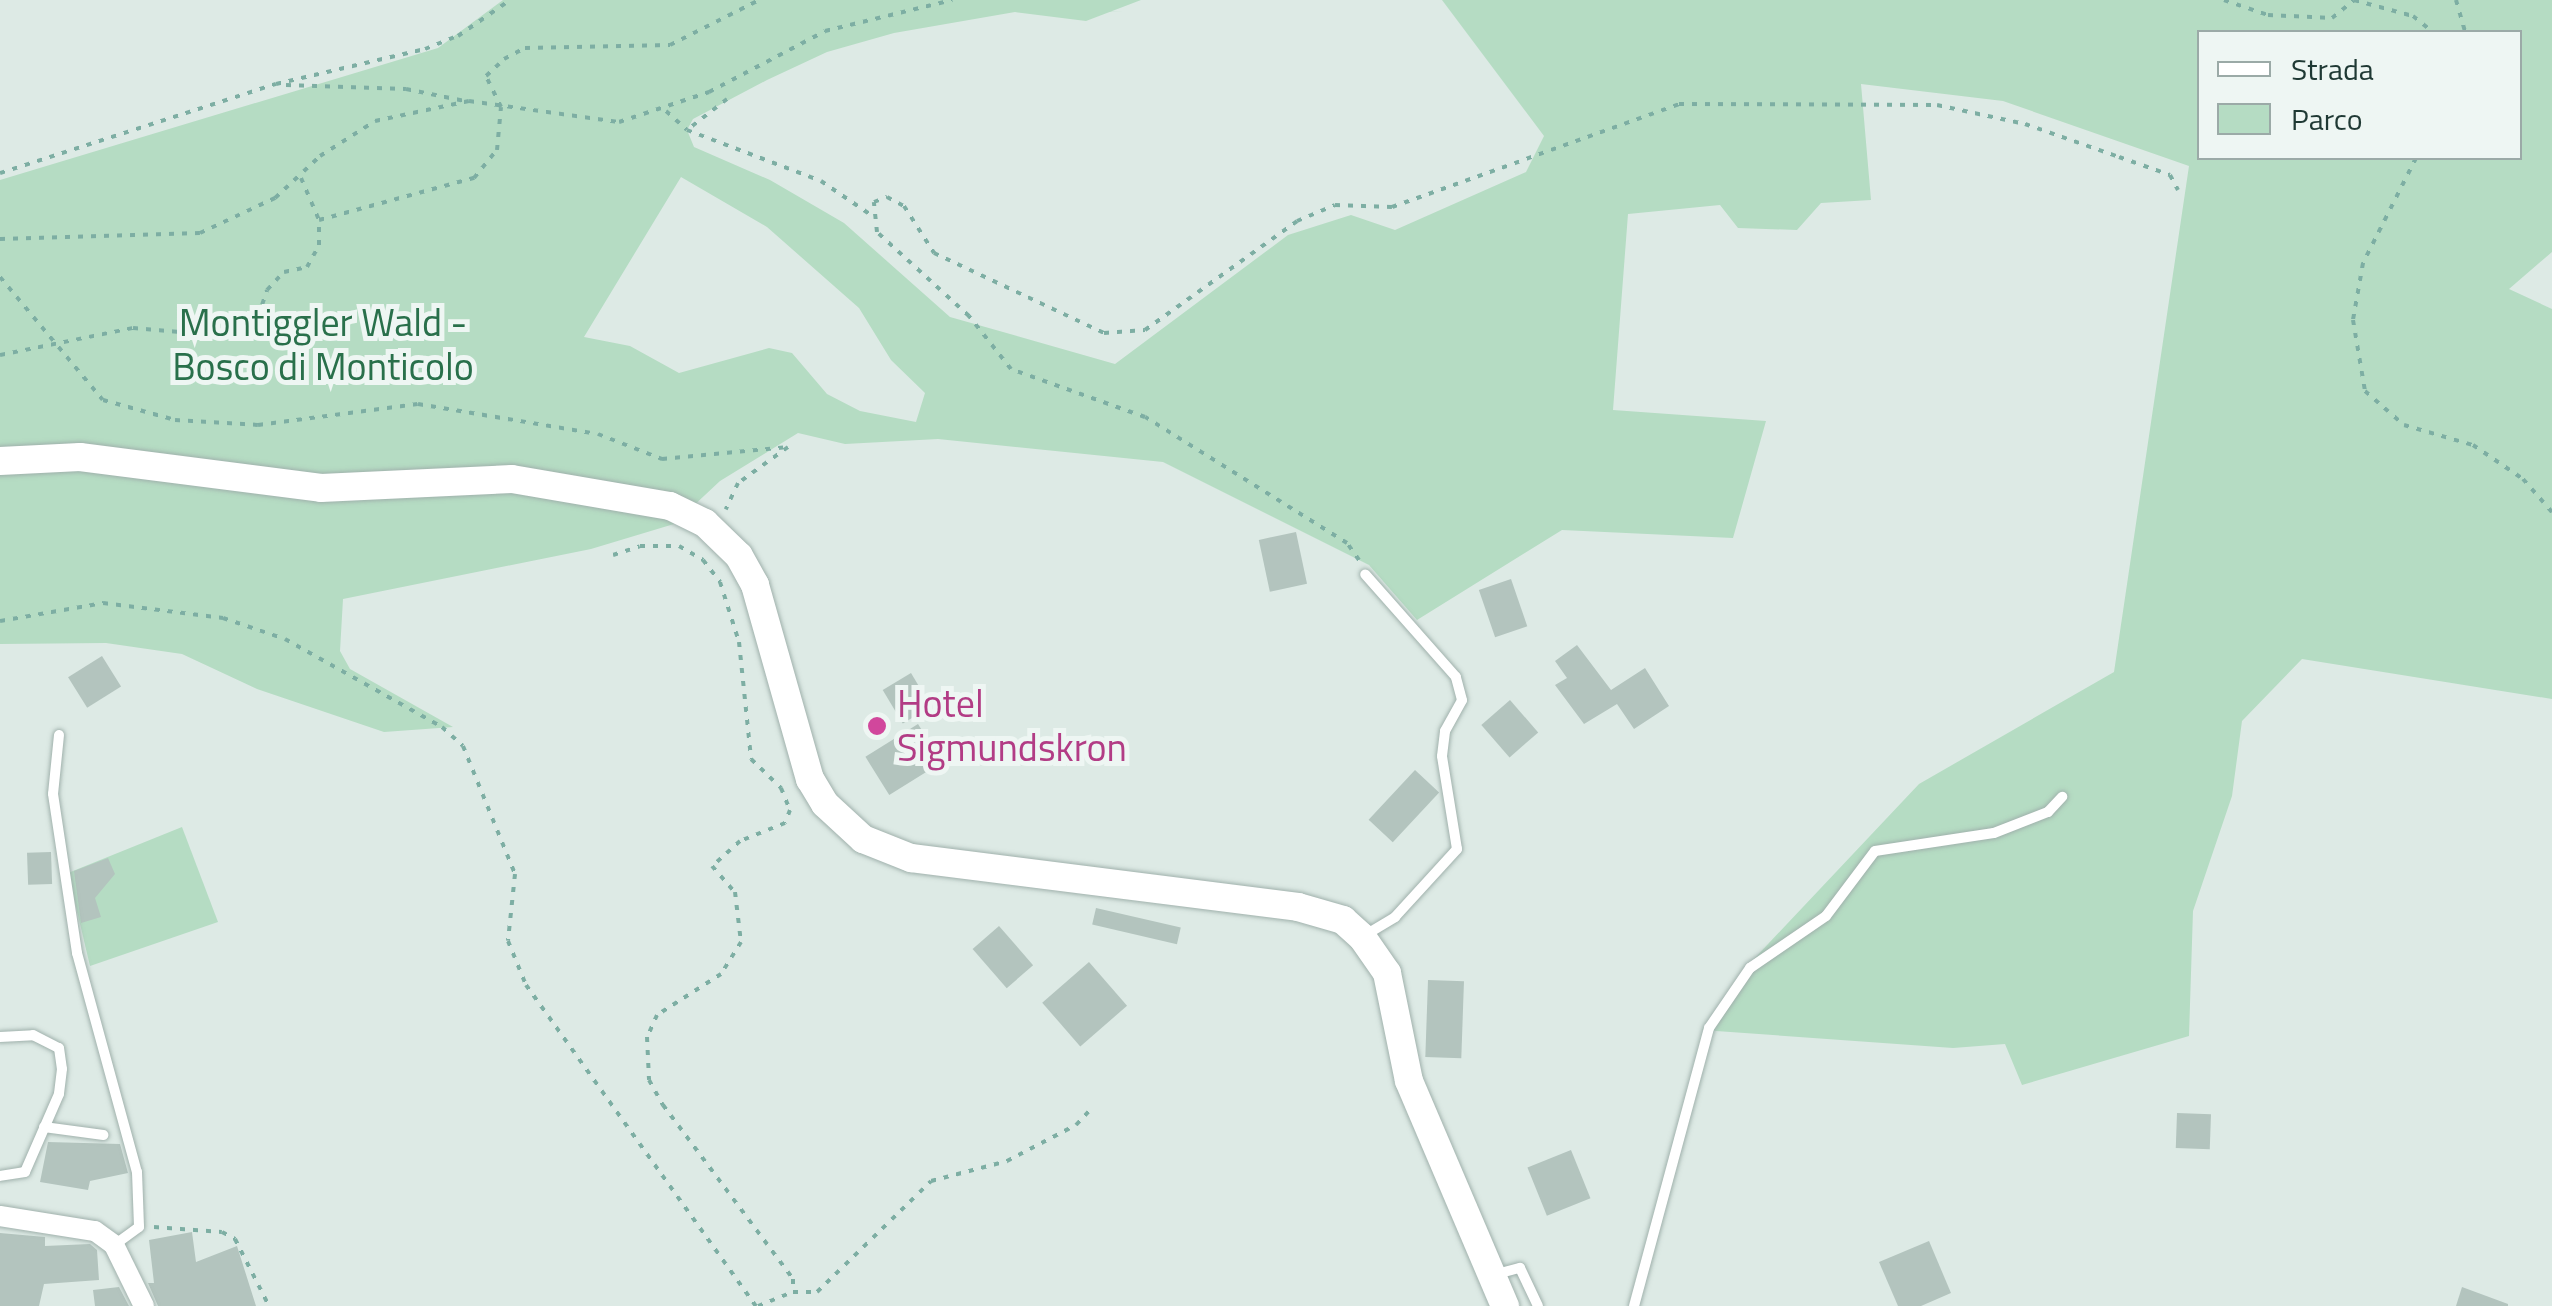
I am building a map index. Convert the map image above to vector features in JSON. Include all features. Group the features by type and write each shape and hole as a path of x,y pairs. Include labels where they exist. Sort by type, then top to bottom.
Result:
{"main road":[{"path":"0,461 80,457 321,488 512,479 670,506 720,538 739,556 764,608 810,778 825,804 864,839 912,858 1298,907 1343,920 1362,937 1387,974 1409,1081 1505,1306"}],"street":[{"path":"0,1216 95,1231 114,1245 144,1306"}],"lane":[{"path":"1362,937 1395,917 1457,849 1442,756 1445,731 1462,700 1456,677 1365,574"},
{"path":"59,734 54,794 60,856 78,954 137,1172 140,1227 114,1245"},
{"path":"1634,1306 1708,1028 1750,968 1826,916 1875,851 1994,834 2048,812 2062,797"},
{"path":"0,1037 33,1035 59,1048 58,1094 25,1172 0,1176"},
{"path":"44,1127 104,1135"},
{"path":"1492,1276 1520,1268 1538,1306"}],"path":[{"path":"0,173 276,84 425,49 458,36 510,0"},
{"path":"319,220 474,178 497,150 501,107 486,76 525,48 570,52 670,46 759,0"},
{"path":"276,84 406,89 501,107 618,122 666,111 825,30 952,0"},
{"path":"2224,0 2268,14 2332,18 2354,0 2413,16 2430,30"},
{"path":"2456,0 2464,30"},
{"path":"687,130 727,99"},
{"path":"0,239 200,233 275,198 344,137 375,121 470,101"},
{"path":"1365,574 1346,543 1144,417 1011,369 969,316 877,232 872,214 874,202 887,198 904,206 934,253 1104,333 1145,330 1297,220 1334,206 1392,208 1679,104 1938,104 2025,124 2170,175 2178,190"},
{"path":"666,111 687,130 821,181 872,214"},
{"path":"2415,160 2363,263 2353,320 2365,390 2404,425 2473,445 2523,480 2552,512"},
{"path":"0,355 134,328 227,336 254,330 266,290 284,272 307,267 319,245 319,220 300,176"},
{"path":"0,277 35,311 54,344 103,400 175,420 258,425 418,404 598,434 662,459 788,447 738,482 720,538"},
{"path":"613,555 640,546 678,546 704,560 720,582 739,642 751,759 780,788 790,810 784,823 740,842 712,866 735,892 741,942 721,974 657,1014 647,1037 649,1080 663,1105 784,1266 793,1292"},
{"path":"0,621 103,603 222,618 285,639 405,706 463,746 515,874 507,928 515,964 757,1306 793,1292 817,1292 930,1181 1006,1161 1076,1125 1089,1111"},
{"path":"140,1227 199,1229 235,1239 269,1306"}],"green space":[{"name":"Montiggler Wald - Bosco di Monticolo","path":"503,0 1141,0 1086,21 1015,12 894,33 827,52 693,119 687,130 694,147 770,180 844,223 950,317 1115,364 1288,235 1351,215 1395,230 1526,172 1544,136 1442,0 2552,0 2552,252 2509,289 2552,309 2552,699 2302,659 2242,721 2232,796 2193,911 2189,1036 2022,1085 2005,1044 1953,1048 1702,1030 1753,960 1919,784 2114,672 2189,166 2003,101 1861,84 1871,200 1821,203 1797,230 1738,228 1720,205 1628,214 1613,410 1766,421 1733,538 1562,530 1417,620 1369,565 1163,462 938,439 845,444 798,433 720,481 674,524 591,549 343,599 340,651 350,669 453,727 384,732 257,689 182,654 106,643 0,644 0,180 438,48","holes":["681,177 767,227 859,308 891,360 925,393 916,422 860,411 827,394 792,353 769,348 679,373 630,346 584,337"]},
{"path":"182,827 218,922 90,966 68,873"}],"building":[{"path":"1296,532 1307,584 1270,592 1259,540"},
{"path":"1511,579 1527,626 1495,637 1479,590"},
{"path":"1577,645 1611,690 1645,668 1669,706 1634,729 1617,704 1584,724 1555,685 1567,678 1555,661"},
{"path":"102,656 121,687 87,708 68,677"},
{"path":"911,673 931,706 903,723 883,690"},
{"path":"1510,700 1538,732 1510,757 1481,725"},
{"path":"918,724 942,762 889,795 865,757"},
{"path":"1415,770 1439,793 1393,842 1369,820"},
{"path":"51,852 52,884 28,885 27,853"},
{"path":"108,858 115,874 95,898 101,917 81,923 74,871"},
{"path":"1096,908 1181,928 1177,944 1092,925"},
{"path":"999,926 1033,965 1007,988 973,949"},
{"path":"1089,962 1127,1006 1080,1046 1042,1003"},
{"path":"1428,980 1464,981 1461,1058 1425,1057"},
{"path":"2177,1113 2211,1114 2210,1149 2176,1148"},
{"path":"48,1142 120,1144 128,1173 90,1181 88,1190 40,1182"},
{"path":"1571,1150 1590,1198 1547,1216 1527,1168"},
{"path":"192,1232 196,1262 237,1246 256,1306 158,1306 148,1283 154,1283 149,1240"},
{"path":"0,1233 45,1237 45,1246 90,1244 97,1250 99,1280 44,1284 39,1306 0,1306"},
{"path":"1929,1241 1951,1293 1921,1306 1898,1306 1879,1262"},
{"path":"119,1287 129,1306 95,1306 93,1290"},
{"path":"2462,1287 2508,1304 2508,1306 2456,1306"}],"place":[{"name":"Hotel Sigmundskron","path":"877,726"}]}
